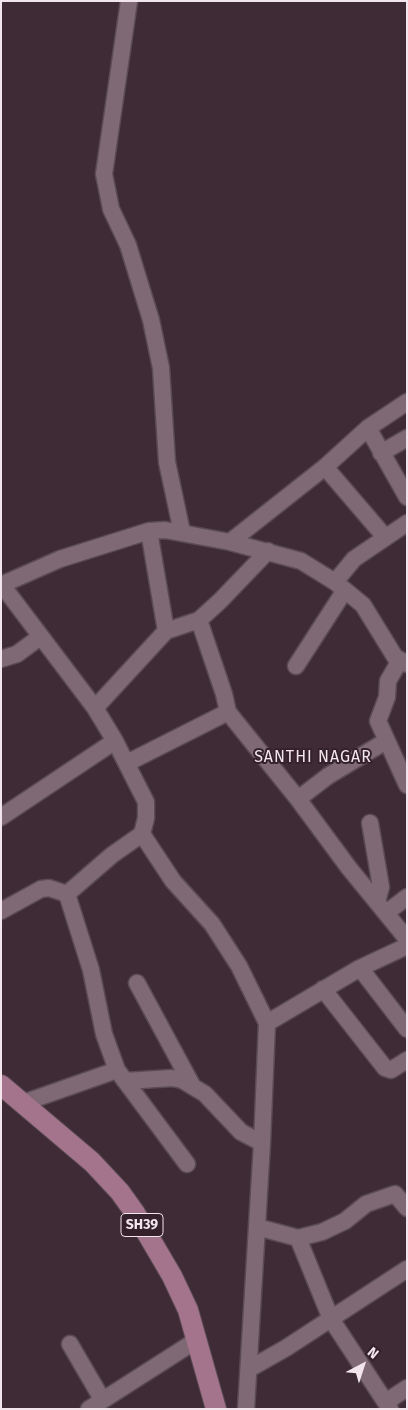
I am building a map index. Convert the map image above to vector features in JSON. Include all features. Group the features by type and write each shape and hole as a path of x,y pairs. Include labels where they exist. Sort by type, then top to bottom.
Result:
{"main road":[{"name":"SH39","path":"1,1085 97,1167 135,1213 172,1276 188,1310 216,1409"},
{"name":"SH39","path":"1,1096 80,1162 113,1198 140,1240 174,1302 189,1344 206,1409"}],"street":[{"path":"129,1 104,174 111,210 128,245 151,320 161,368 167,462 182,532"},
{"path":"230,542 327,460 368,428 407,402"},
{"path":"368,428 406,496"},
{"path":"381,453 407,438"},
{"path":"327,460 384,537"},
{"path":"296,666 354,559 407,523"},
{"path":"149,530 166,631"},
{"path":"67,894 112,855 142,834 147,810 146,802 127,763 95,708 2,585 60,559 149,530 182,532 268,551 302,561 340,586 368,612 403,663 388,681 387,697 378,721 407,785"},
{"path":"95,708 166,631 199,620 220,602 268,551"},
{"path":"199,620 224,694 228,712 407,940"},
{"path":"1,659 17,654 40,637"},
{"path":"127,763 228,712"},
{"path":"298,799 328,776 386,740"},
{"path":"1,817 115,741"},
{"path":"370,823 381,887 381,908"},
{"path":"142,834 173,881 212,924 239,966 266,1023 262,1143 246,1409"},
{"path":"1,911 42,889 49,888 67,894"},
{"path":"67,894 91,970 104,1034 121,1076 188,1164"},
{"path":"381,908 407,897"},
{"path":"266,1023 360,968 407,946"},
{"path":"360,968 407,1029"},
{"path":"137,983 192,1085"},
{"path":"323,989 385,1068 391,1070 407,1060"},
{"path":"23,1103 121,1076 172,1078 192,1085 205,1094 242,1132 262,1143"},
{"path":"257,1227 298,1238 322,1232 345,1221 366,1204 396,1194 407,1208"},
{"path":"298,1238 331,1319 388,1405 407,1388"},
{"path":"249,1369 331,1319 407,1269"},
{"path":"70,1344 96,1404 189,1344"}],"district":[{"name":"SANTHI NAGAR","path":"313,758"}]}
